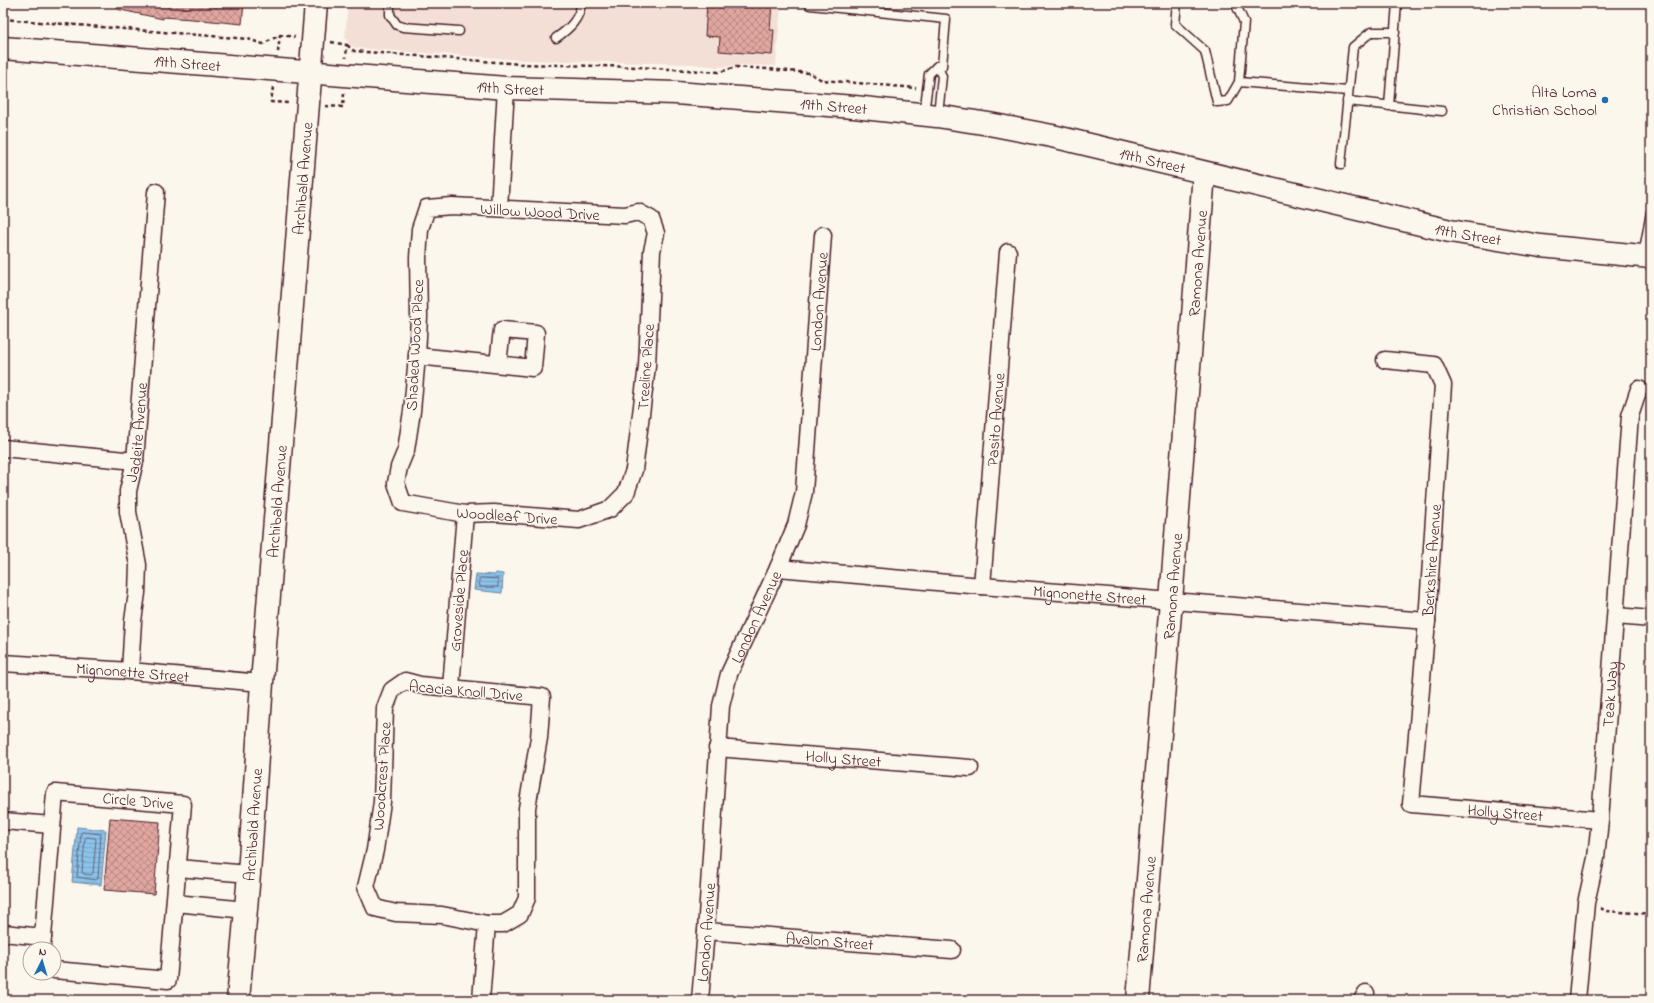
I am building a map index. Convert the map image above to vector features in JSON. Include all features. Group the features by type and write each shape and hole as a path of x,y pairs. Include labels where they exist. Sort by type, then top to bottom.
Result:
{"main road":[{"name":"Archibald Avenue","path":"238,1000 316,3"},
{"name":"19th Street","path":"3,48 506,88 686,94 854,107 931,115 1052,136 1450,231 1541,246 1647,256"},
{"name":"Ramona Avenue","path":"1138,1000 1204,173"}],"street":[{"path":"499,208 506,88"},
{"name":"Jadeite Avenue","path":"130,671 138,565 128,512 128,491 135,461 156,192"},
{"name":"Willow Wood Drive","path":"427,208 452,206 625,215 638,212 651,218"},
{"name":"Shaded Wood Place","path":"403,503 396,483 399,467 406,450 417,356 419,317 418,258 420,229 427,208"},
{"name":"Treeline Place","path":"610,509 626,493 634,470 638,444 647,366 652,251 656,232 651,218"},
{"name":"London Avenue","path":"700,1000 721,706 729,674 778,568 796,525 804,492 823,235"},
{"name":"Pasito Avenue","path":"982,586 1008,252"},
{"path":"417,356 498,363"},
{"name":"Berkshire Avenue","path":"1385,360 1434,365 1443,385 1427,621 1411,804"},
{"name":"Teak Way","path":"1577,1000 1586,903 1596,858 1600,820 1630,416 1639,389"},
{"path":"3,448 135,461"},
{"name":"Woodleaf Drive","path":"403,503 465,514 494,513 579,520 610,509"},
{"name":"Groveside Place","path":"452,687 465,514"},
{"name":"Mignonette Street","path":"778,568 982,586 1427,621"},
{"path":"1616,616 1651,619"},
{"name":"Mignonette Street","path":"3,663 130,671 262,683"},
{"name":"Acacia Knoll Drive","path":"392,690 405,681 420,685 542,697 539,738 527,808 527,898 520,914 503,924 487,924"},
{"name":"Woodcrest Place","path":"392,690 385,708 382,802 375,850 366,887 375,908 396,913 442,915 487,924"},
{"name":"Holly Street","path":"717,748 970,768"},
{"name":"Circle Drive","path":"42,941 55,793 183,804 168,980 62,971"},
{"name":"Holly Street","path":"1411,804 1600,820"},
{"path":"3,821 52,825"},
{"path":"178,868 249,874"},
{"path":"175,903 246,910"},
{"path":"481,1000 487,924"},
{"name":"Avalon Street","path":"706,931 952,950"},
{"path":"3,933 34,941"}],"lane":[{"path":"556,38 575,21 580,12 581,3"},
{"path":"810,3 810,5 946,19 942,66"},
{"path":"1177,3 1175,24 1205,51 1216,101 1228,101 1239,82 1244,22 1235,3"},
{"path":"1389,106 1397,3"},
{"path":"390,7 390,15 397,25 403,27 459,32"},
{"path":"1342,164 1353,47 1371,32 1395,32"},
{"path":"938,66 942,76 931,115 929,74 938,66"},
{"path":"1239,82 1348,91"},
{"path":"1347,101 1442,111"},
{"path":"1647,256 1651,212"}],"path":[{"path":"3,20 248,39 263,44 280,35"},
{"path":"347,44 354,51 521,64 639,67 720,72 736,67 768,69 809,73 822,80 916,88"},
{"path":"1586,903 1607,911 1651,914"}],"shaded area":[{"path":"348,3 781,3 776,66 742,65 718,67 692,64 524,60 356,48 349,44 345,37"}],"water":[{"path":"496,573 503,574 502,593 474,590 476,574 495,575"},
{"path":"77,827 106,830 101,885 72,882"}],"building":[{"path":"117,3 244,3 242,24 163,17 163,19 116,9"},
{"path":"707,3 772,3 770,30 774,30 772,55 719,51 720,37 705,36"},
{"path":"110,818 160,822 154,894 104,890"}],"place":[{"name":"Alta Loma Christian School","path":"1605,100"}]}
